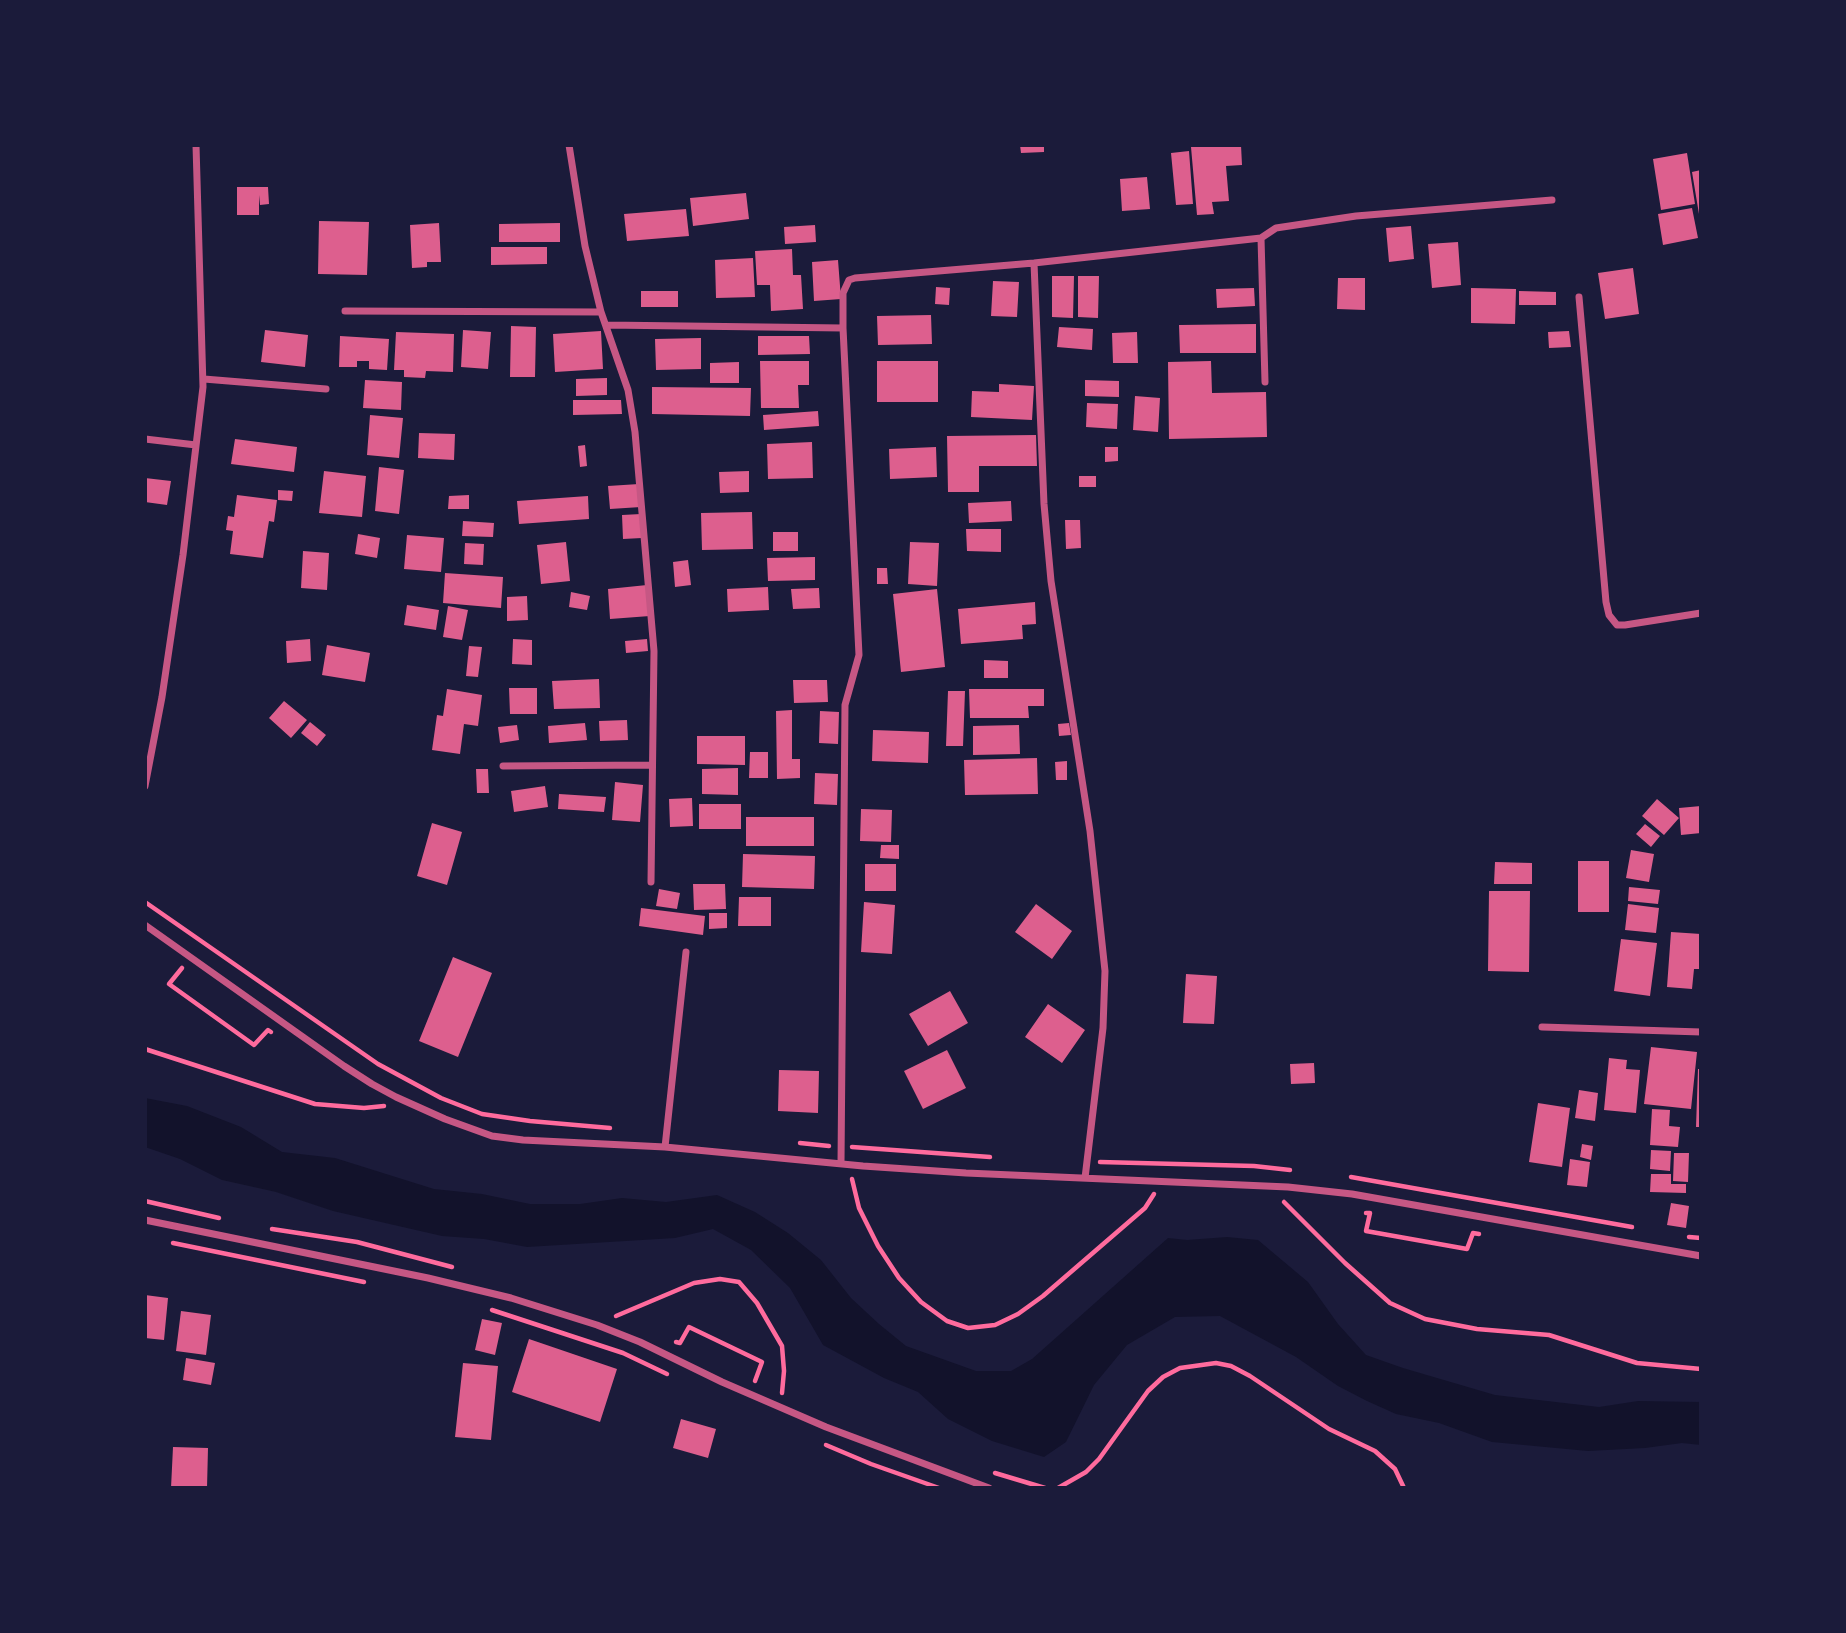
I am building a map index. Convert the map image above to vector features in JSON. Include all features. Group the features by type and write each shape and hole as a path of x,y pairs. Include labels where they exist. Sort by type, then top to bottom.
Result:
{"street":[{"path":"145,786 162,697 204,379 196,145"},
{"path":"569,145 585,246 601,312 628,390 635,432 654,651 651,882"},
{"path":"841,1163 845,705 859,655 843,328 843,293 849,280 1034,263 1261,237 1276,228 1356,216 1552,200"},
{"path":"1261,237 1265,382"},
{"path":"1034,263 1044,504 1051,581 1090,831 1105,971 1103,1028 1085,1178"},
{"path":"1579,297 1609,615 1617,625 1625,625 1701,613"},
{"path":"345,311 601,312"},
{"path":"606,325 843,328"},
{"path":"204,379 326,389"},
{"path":"145,439 196,445"},
{"path":"503,766 652,765"},
{"path":"145,925 344,1066 396,1097 492,1136 665,1147 966,1173 1240,1183 1352,1194 1701,1256"},
{"path":"665,1147 686,952"},
{"path":"1542,1027 1701,1032"},
{"path":"145,1220 428,1278 511,1298 585,1321 640,1342 722,1382 826,1427 989,1488"}],"path":[{"path":"145,902 378,1065 441,1098 482,1114 612,1128"},
{"path":"145,1049 315,1104 364,1108 384,1106"},
{"path":"787,1142 996,1158"},
{"path":"1087,1161 1254,1166 1293,1171"},
{"path":"1346,1177 1635,1227"},
{"path":"852,1180 859,1208 878,1246 899,1278 921,1302 947,1321 968,1328 995,1325 1018,1314 1043,1296 1145,1208 1154,1194"},
{"path":"1284,1202 1390,1303 1425,1319 1477,1329 1549,1335 1637,1363 1701,1369"},
{"path":"1688,1237 1701,1238"},
{"path":"172,1243 374,1284"},
{"path":"629,1321 616,1315 694,1283 720,1279 739,1282 757,1303 782,1346 782,1393 773,1388"},
{"path":"491,1310 623,1353 671,1376"},
{"path":"667,1338 680,1343 689,1327 762,1362 754,1380 764,1384"},
{"path":"1058,1488 1086,1472 1099,1459 1148,1391 1164,1377 1180,1368 1216,1363 1231,1366 1250,1376 1329,1429 1375,1451 1395,1469 1404,1488"},
{"path":"824,1444 939,1488"}],"shaded area":[{"path":"145,1098 187,1106 241,1127 282,1152 335,1158 434,1189 482,1194 530,1204 580,1204 622,1198 666,1202 717,1195 755,1212 788,1233 821,1260 851,1298 906,1346 976,1371 1011,1371 1032,1359 1168,1238 1187,1240 1227,1237 1258,1240 1308,1282 1338,1324 1366,1355 1495,1395 1599,1407 1638,1401 1701,1402 1701,1445 1682,1443 1588,1451 1492,1442 1439,1423 1396,1414 1367,1401 1338,1386 1296,1357 1220,1316 1175,1317 1127,1345 1094,1385 1066,1442 1044,1457 992,1441 948,1419 918,1392 884,1378 823,1345 790,1288 751,1250 713,1229 675,1238 527,1247 484,1239 442,1236 333,1211 276,1192 222,1180 180,1159 145,1147"}],"building":[{"path":"1020,145 1044,145 1044,152 1021,153"},
{"path":"1241,145 1242,165 1226,166 1229,201 1212,202 1214,214 1197,215 1191,147"},
{"path":"1189,151 1193,204 1176,205 1171,153"},
{"path":"1687,153 1695,204 1661,210 1653,159"},
{"path":"1701,170 1701,214 1699,214 1692,172"},
{"path":"1147,177 1150,209 1122,211 1120,179"},
{"path":"237,187 268,187 269,204 260,205 259,195 259,215 237,215"},
{"path":"746,193 749,219 693,226 690,198"},
{"path":"1692,208 1698,238 1663,245 1658,214"},
{"path":"686,209 689,236 627,241 624,214"},
{"path":"319,221 369,222 367,275 318,274"},
{"path":"439,223 441,262 427,262 427,267 412,268 410,225"},
{"path":"560,223 560,242 499,242 499,224"},
{"path":"815,225 816,242 785,244 784,227"},
{"path":"1411,226 1414,259 1389,262 1386,228"},
{"path":"1458,242 1461,285 1432,288 1428,244"},
{"path":"491,247 547,247 547,264 491,265"},
{"path":"792,249 793,275 801,275 803,309 771,311 770,285 757,285 755,251"},
{"path":"753,258 755,297 716,298 715,260"},
{"path":"838,260 841,299 814,301 812,262"},
{"path":"1633,268 1639,314 1605,319 1598,273"},
{"path":"1052,276 1074,276 1073,318 1052,317"},
{"path":"1078,276 1099,276 1098,318 1078,317"},
{"path":"1338,278 1365,278 1365,310 1337,309"},
{"path":"993,281 1019,282 1017,317 991,316"},
{"path":"936,287 950,288 949,305 935,304"},
{"path":"1254,288 1255,306 1217,308 1216,289"},
{"path":"1471,288 1516,289 1515,324 1471,323"},
{"path":"641,291 678,291 678,307 641,307"},
{"path":"1519,291 1556,292 1556,305 1519,305"},
{"path":"931,315 932,344 878,345 877,316"},
{"path":"1256,324 1256,353 1180,353 1179,325"},
{"path":"511,326 536,327 535,377 510,377"},
{"path":"1059,327 1093,329 1092,350 1057,347"},
{"path":"265,330 308,335 305,367 261,362"},
{"path":"463,330 491,332 488,369 461,367"},
{"path":"601,331 603,369 555,372 553,334"},
{"path":"1569,331 1571,347 1549,348 1548,332"},
{"path":"396,332 454,334 453,372 426,371 425,378 404,377 404,370 394,370"},
{"path":"1137,332 1138,363 1113,363 1112,333"},
{"path":"340,336 389,339 387,370 369,369 369,361 357,361 357,367 339,367"},
{"path":"758,336 809,336 810,354 758,355"},
{"path":"701,338 701,369 656,370 655,339"},
{"path":"760,361 809,361 809,385 798,385 799,408 761,408"},
{"path":"877,361 938,361 938,402 877,402"},
{"path":"1211,361 1212,393 1266,392 1267,437 1169,439 1168,362"},
{"path":"739,362 739,383 710,383 710,363"},
{"path":"607,378 607,395 576,396 576,379"},
{"path":"365,380 402,382 401,410 363,408"},
{"path":"1085,380 1119,381 1119,397 1085,396"},
{"path":"999,384 1034,386 1032,420 971,417 972,391 999,392"},
{"path":"652,387 751,388 750,416 652,414"},
{"path":"1135,396 1160,398 1158,432 1133,430"},
{"path":"573,400 621,400 622,414 573,415"},
{"path":"1087,403 1118,404 1117,429 1086,427"},
{"path":"818,411 819,426 764,430 763,415"},
{"path":"370,415 403,418 399,458 367,455"},
{"path":"419,433 455,434 454,460 418,458"},
{"path":"1036,435 1037,466 979,466 979,492 948,492 947,436"},
{"path":"235,439 297,447 294,472 231,464"},
{"path":"812,442 813,478 768,479 767,444"},
{"path":"585,445 587,466 580,467 578,446"},
{"path":"936,447 937,477 890,479 889,449"},
{"path":"1105,447 1118,447 1118,461 1105,462"},
{"path":"379,467 404,470 399,514 375,511"},
{"path":"324,471 366,476 362,517 319,513"},
{"path":"749,471 749,492 720,493 719,472"},
{"path":"1079,476 1096,476 1096,487 1079,487"},
{"path":"145,478 171,481 167,505 145,502"},
{"path":"639,484 641,507 610,509 608,486"},
{"path":"278,490 293,491 292,501 278,500"},
{"path":"237,495 277,500 274,522 269,521 263,558 230,554 233,531 226,530 228,516 234,517"},
{"path":"469,495 469,509 448,509 449,496"},
{"path":"588,496 589,519 519,524 517,501"},
{"path":"1011,501 1012,521 969,523 968,503"},
{"path":"752,512 753,549 702,550 701,513"},
{"path":"641,514 642,538 623,539 622,515"},
{"path":"1065,520 1080,520 1081,548 1066,549"},
{"path":"463,521 494,523 493,537 462,536"},
{"path":"966,529 1001,529 1001,552 967,551"},
{"path":"773,532 798,532 798,551 773,551"},
{"path":"358,534 380,538 377,558 355,554"},
{"path":"407,535 444,538 441,572 404,569"},
{"path":"566,542 570,581 541,584 537,545"},
{"path":"910,542 939,543 937,586 908,584"},
{"path":"465,543 484,544 483,565 464,564"},
{"path":"303,551 329,553 327,590 301,588"},
{"path":"815,557 815,580 768,581 767,558"},
{"path":"688,560 691,585 675,587 673,562"},
{"path":"877,568 887,568 888,584 877,584"},
{"path":"445,573 503,577 501,608 443,603"},
{"path":"647,585 650,616 610,619 608,589"},
{"path":"768,587 769,610 728,612 727,589"},
{"path":"819,588 820,608 793,609 791,589"},
{"path":"937,589 945,667 901,672 893,594"},
{"path":"571,592 590,596 587,610 569,607"},
{"path":"527,596 528,620 507,621 507,597"},
{"path":"1035,602 1036,624 1022,625 1023,639 961,644 958,609"},
{"path":"407,605 439,610 436,630 404,625"},
{"path":"448,606 468,610 462,640 443,637"},
{"path":"310,639 311,661 287,663 286,641"},
{"path":"513,639 532,640 532,665 512,664"},
{"path":"647,639 648,651 626,653 625,641"},
{"path":"327,645 370,653 365,682 322,675"},
{"path":"469,646 482,647 478,677 466,676"},
{"path":"984,660 1008,661 1008,678 984,678"},
{"path":"599,679 600,708 554,709 552,681"},
{"path":"793,680 827,680 828,702 794,703"},
{"path":"509,688 537,688 537,714 510,714"},
{"path":"447,689 482,695 478,726 464,724 460,754 432,750 437,715 443,716"},
{"path":"969,689 1044,689 1044,706 1028,706 1029,718 970,718"},
{"path":"948,691 965,691 963,746 946,746"},
{"path":"284,701 307,720 291,738 269,718"},
{"path":"792,710 792,759 800,759 800,778 777,779 776,711"},
{"path":"820,711 839,712 838,744 819,743"},
{"path":"627,720 628,740 600,741 599,721"},
{"path":"310,722 326,735 317,746 301,733"},
{"path":"585,723 587,740 549,743 548,726"},
{"path":"1069,723 1071,735 1059,736 1058,724"},
{"path":"517,725 519,740 500,743 498,727"},
{"path":"1019,725 1020,754 973,755 973,726"},
{"path":"873,730 929,732 928,763 872,761"},
{"path":"697,736 745,736 745,765 697,764"},
{"path":"750,752 768,752 768,778 749,778"},
{"path":"1037,758 1038,794 965,795 964,760"},
{"path":"1067,761 1067,780 1056,780 1055,762"},
{"path":"738,768 738,795 702,794 702,769"},
{"path":"476,769 488,769 489,793 477,793"},
{"path":"815,773 838,774 837,805 814,804"},
{"path":"615,782 643,785 640,822 612,820"},
{"path":"545,786 548,807 514,812 511,791"},
{"path":"559,794 606,797 604,812 558,809"},
{"path":"692,798 693,826 670,827 669,799"},
{"path":"1657,799 1679,818 1664,835 1642,816"},
{"path":"699,804 741,804 741,829 699,829"},
{"path":"1701,806 1701,833 1681,835 1679,808"},
{"path":"861,809 892,810 891,842 860,841"},
{"path":"746,817 814,817 814,846 746,846"},
{"path":"432,823 462,832 447,885 417,876"},
{"path":"1645,824 1660,836 1651,847 1636,834"},
{"path":"881,845 899,845 899,859 880,858"},
{"path":"1631,850 1654,854 1649,882 1626,878"},
{"path":"743,854 815,856 814,889 742,887"},
{"path":"1578,861 1609,861 1609,912 1578,912"},
{"path":"1495,862 1532,863 1532,884 1494,884"},
{"path":"865,864 896,864 896,891 865,891"},
{"path":"693,884 725,884 726,909 694,910"},
{"path":"1629,887 1660,890 1658,904 1628,901"},
{"path":"659,889 680,893 677,909 656,906"},
{"path":"1489,891 1530,891 1529,972 1488,971"},
{"path":"739,897 771,897 771,926 738,926"},
{"path":"864,902 895,905 892,954 861,952"},
{"path":"1036,904 1072,931 1052,959 1015,932"},
{"path":"1628,904 1659,908 1656,933 1625,930"},
{"path":"641,908 705,916 703,935 639,926"},
{"path":"709,913 727,913 727,928 709,929"},
{"path":"1671,932 1701,934 1701,969 1694,969 1692,989 1667,987"},
{"path":"1621,939 1657,943 1650,996 1614,991"},
{"path":"453,957 492,973 458,1057 419,1041"},
{"path":"1186,974 1217,976 1214,1024 1183,1023"},
{"path":"950,991 968,1023 928,1046 909,1014"},
{"path":"1048,1004 1085,1030 1062,1063 1025,1037"},
{"path":"1651,1047 1697,1052 1691,1109 1644,1104"},
{"path":"947,1050 966,1088 923,1109 904,1071"},
{"path":"1609,1058 1627,1060 1626,1069 1640,1070 1636,1113 1604,1110"},
{"path":"1314,1063 1315,1083 1291,1084 1290,1064"},
{"path":"1698,1069 1701,1069 1701,1127 1696,1127"},
{"path":"779,1070 819,1071 818,1113 778,1111"},
{"path":"1579,1090 1598,1093 1595,1121 1575,1118"},
{"path":"1538,1103 1570,1108 1562,1167 1529,1162"},
{"path":"1652,1109 1670,1110 1669,1126 1680,1127 1678,1147 1650,1145"},
{"path":"1582,1144 1593,1146 1591,1160 1580,1157"},
{"path":"1651,1150 1671,1151 1670,1171 1650,1169"},
{"path":"1674,1153 1689,1153 1688,1182 1673,1181"},
{"path":"1570,1159 1590,1162 1587,1187 1567,1185"},
{"path":"1651,1174 1671,1174 1671,1184 1686,1184 1686,1193 1650,1192"},
{"path":"1671,1203 1689,1206 1686,1228 1667,1225"},
{"path":"145,1295 168,1298 164,1340 145,1338"},
{"path":"181,1311 211,1315 206,1355 176,1351"},
{"path":"482,1319 502,1323 495,1355 475,1350"},
{"path":"529,1339 617,1369 600,1422 512,1392"},
{"path":"186,1358 215,1363 211,1385 183,1380"},
{"path":"463,1363 498,1366 491,1440 455,1437"},
{"path":"681,1419 716,1429 708,1458 673,1448"},
{"path":"173,1447 208,1448 207,1488 171,1488"}]}
